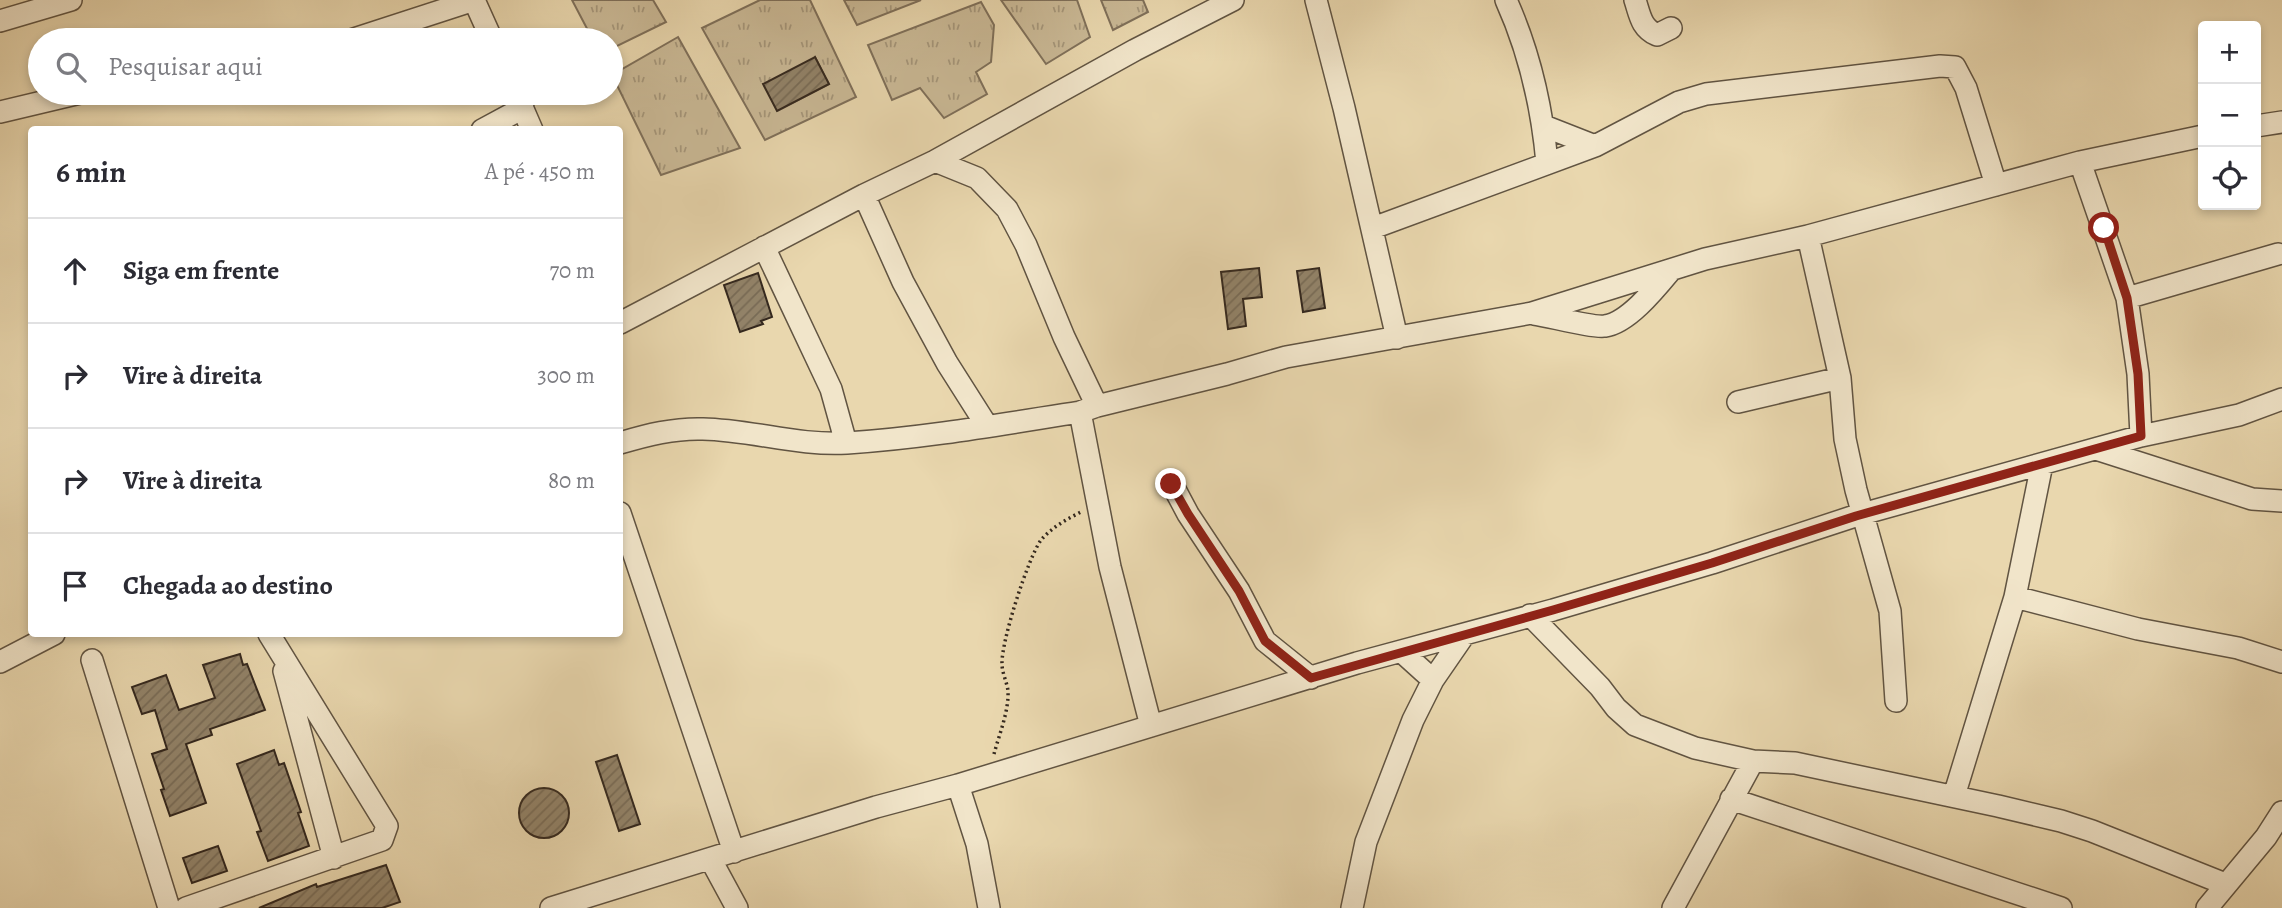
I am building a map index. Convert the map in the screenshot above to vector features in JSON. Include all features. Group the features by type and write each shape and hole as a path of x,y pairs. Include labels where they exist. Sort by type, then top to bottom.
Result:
{"street":[{"path":"0,21 71,0"},
{"path":"388,28 474,0 487,28"},
{"path":"623,321 935,160 1135,50 1233,0"},
{"path":"1316,0 1373,228 1397,338"},
{"path":"1506,0 1530,67 1544,126 1548,163"},
{"path":"1635,0 1648,31 1657,34 1671,28"},
{"path":"1373,228 1595,146 1678,102 1706,94 1940,66 1955,66 1966,88 1996,185"},
{"path":"0,112 29,105"},
{"path":"487,126 514,105"},
{"path":"521,105 530,126"},
{"path":"2261,125 2282,122"},
{"path":"1544,126 1595,146"},
{"path":"623,442 661,432 703,429 799,442 846,443 913,437 1088,409 1227,374 1286,356 1532,313 1672,268 1808,236 2080,162 2198,137"},
{"path":"935,160 977,178 1007,209 1026,245 1064,337 1088,409 1098,503 1116,591 1152,726"},
{"path":"2080,162 2127,298 2138,374 2141,436"},
{"path":"864,195 903,282 947,363 987,426"},
{"path":"1808,236 1840,378 1845,439 1890,611 1896,701"},
{"path":"764,247 831,389 846,443"},
{"path":"2127,298 2278,254"},
{"path":"1532,313 1604,327 1621,321 1633,311 1672,268"},
{"path":"1738,402 1840,378"},
{"path":"551,908 876,807 1712,563 1775,541 2141,436 2239,415 2282,399"},
{"path":"2096,449 2252,499 2282,501"},
{"path":"1954,796 2015,597 2042,464"},
{"path":"1171,484 1239,591 1265,641 1311,678"},
{"path":"623,522 734,852"},
{"path":"2015,597 2138,629 2238,648 2282,662"},
{"path":"1530,615 1635,725 1705,752 1753,761 1795,763 1954,796 2092,831 2225,884"},
{"path":"1352,908 1366,842 1413,720 1433,680 1464,635"},
{"path":"0,662 48,637"},
{"path":"274,641 334,858"},
{"path":"186,908 382,840 387,826 274,641"},
{"path":"1402,652 1433,680"},
{"path":"92,660 169,908"},
{"path":"1673,908 1753,761"},
{"path":"958,785 977,844 989,908"},
{"path":"1731,799 2061,908"},
{"path":"2207,908 2225,884 2274,841 2282,812"},
{"path":"711,860 737,908"}],"path":[{"path":"987,776 1005,716 1008,693 1002,665 1004,647 1033,555 1042,540 1065,520 1098,503"}],"green space":[{"path":"572,0 653,0 666,22 623,43 623,28 587,28"},
{"path":"760,0 810,0 856,97 765,140 702,28","holes":["815,57 829,84 777,111"]},
{"path":"844,0 921,0 857,25"},
{"path":"1001,0 1077,0 1090,37 1046,64"},
{"path":"1101,0 1143,0 1148,12 1113,30"},
{"path":"981,2 994,25 991,62 976,72 987,94 944,118 920,88 892,100 868,45"},
{"path":"678,37 740,148 661,175 623,97 623,69"}],"building":[{"path":"815,57 829,84 777,111 763,84"},
{"path":"1259,268 1262,297 1243,299 1246,326 1228,329 1221,272"},
{"path":"1319,268 1325,308 1303,312 1297,271"},
{"path":"758,273 772,317 761,321 763,324 740,332 724,285"},
{"path":"240,654 243,665 247,664 265,710 210,729 212,735 186,744 206,803 170,816 152,754 167,749 155,710 142,714 132,687 166,675 179,710 215,698 203,665"},
{"path":"274,750 279,765 284,763 301,812 298,813 309,846 268,861 257,832 261,831 237,764"},
{"path":"617,755 640,824 619,831 596,762"},
{"path":"544,788 562,795 569,813 562,831 544,838 526,831 519,813 526,795"},
{"path":"218,846 227,871 192,883 183,858"},
{"path":"386,865 400,902 382,908 259,908 316,884 317,887"}],"route":[{"path":"1171,484 1239,591 1265,641 1311,678 1712,563 1856,516 2141,436 2138,374 2127,298 2104,228"}]}
